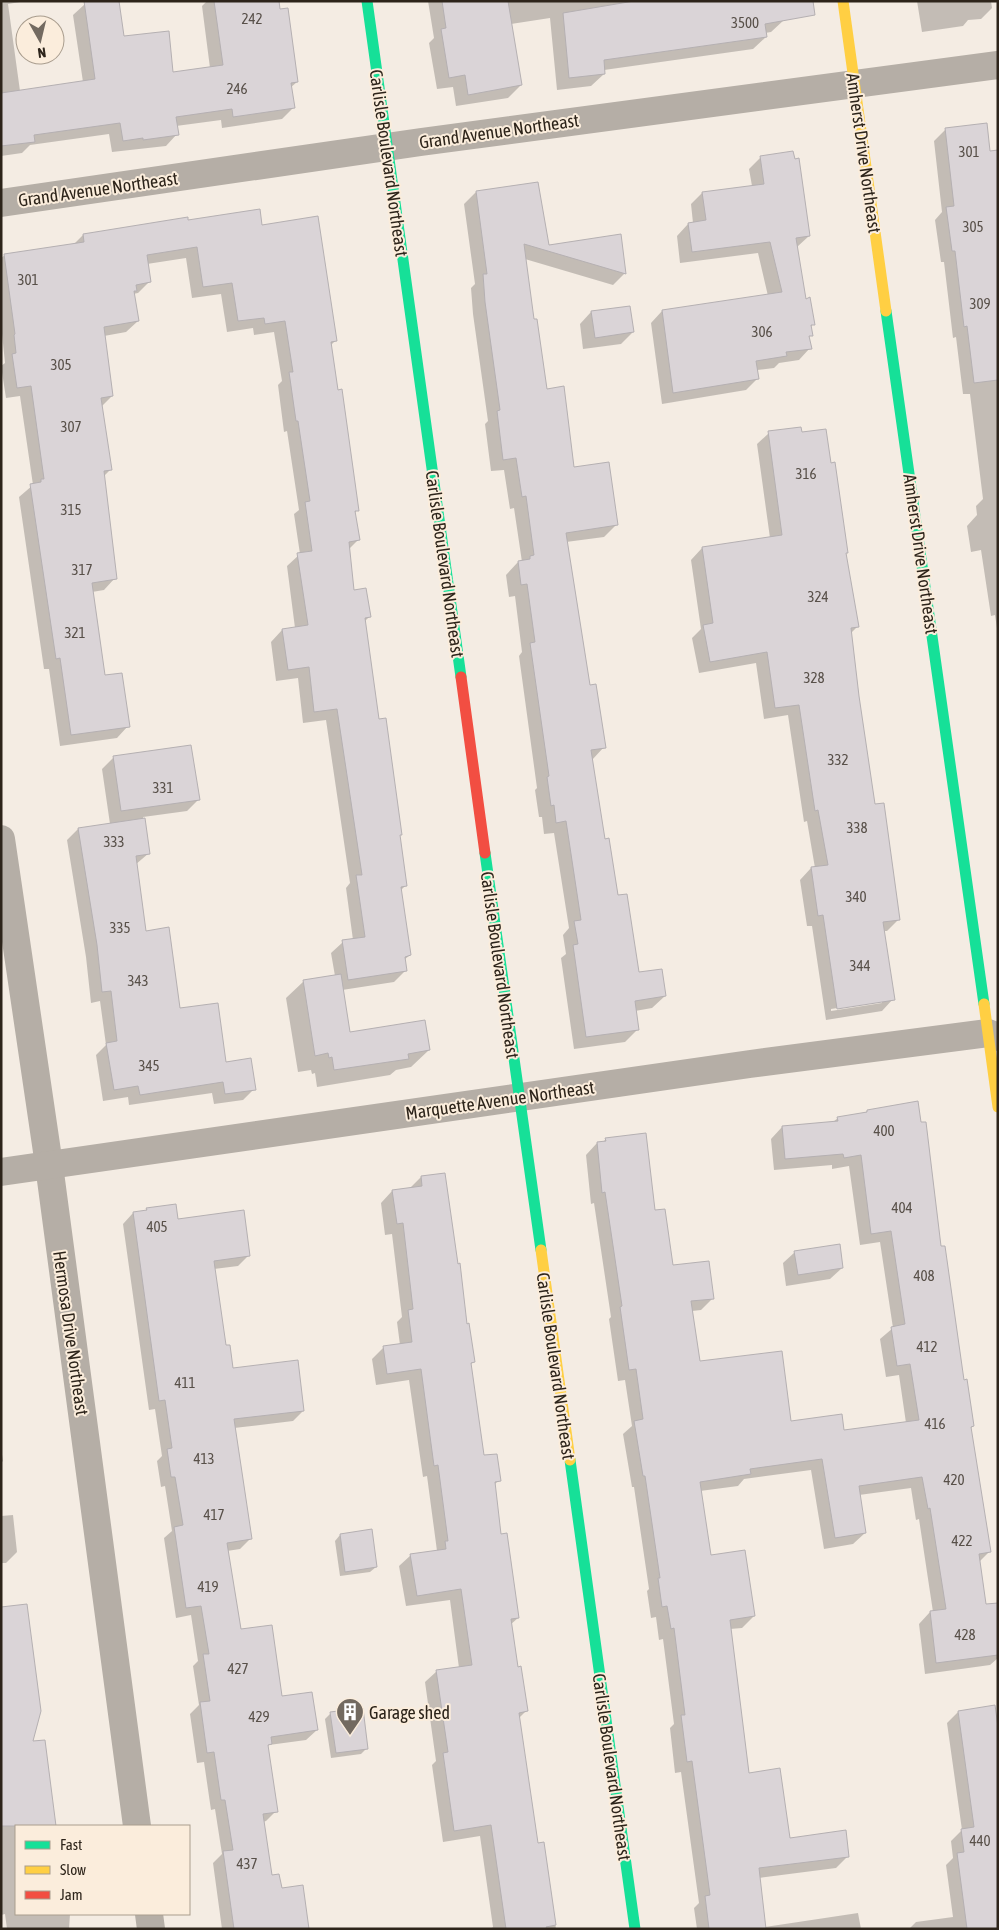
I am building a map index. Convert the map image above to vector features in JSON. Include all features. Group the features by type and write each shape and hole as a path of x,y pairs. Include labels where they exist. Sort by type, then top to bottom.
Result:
{"street":[{"name":"Carlisle Boulevard Northeast","path":"367,1 635,1929"},
{"name":"Amherst Drive Northeast","path":"843,1 993,1035 998,1108"},
{"name":"Grand Avenue Northeast","path":"1,203 387,147 998,65"},
{"name":"Hermosa Drive Northeast","path":"1,840 49,1165 137,1825"},
{"name":"Marquette Avenue Northeast","path":"1,1172 750,1064 993,1035"},
{"path":"149,1915 151,1929"}],"building":[{"path":"84,1 119,1 124,36 169,31 173,72 223,65 214,1 279,1 280,9 288,8 298,82 291,83 295,108 233,117 232,109 176,117 179,135 143,140 143,138 123,141 120,123 34,135 35,142 1,146 1,93 95,79"},
{"path":"442,1 508,1 522,85 468,95 465,75 449,78 441,29 446,28"},
{"path":"634,1 813,1 815,15 765,24 767,37 604,60 605,74 569,78 563,13"},
{"path":"987,123 990,151 998,150 998,380 974,383 967,326 964,327 955,251 952,251 946,207 954,206 945,128"},
{"path":"793,151 795,159 799,158 810,236 796,238 806,299 810,297 815,325 811,325 813,336 809,336 812,349 786,352 787,356 756,361 759,379 673,393 662,310 782,292 770,242 692,252 688,223 706,220 702,192 764,184 760,156"},
{"path":"538,182 549,245 621,234 626,274 524,244 534,319 537,319 547,389 564,386 574,467 609,462 618,525 566,533 590,685 596,684 606,748 591,750 605,839 609,838 618,895 627,894 639,972 662,969 666,996 635,1001 639,1030 586,1037 573,945 578,944 574,921 581,920 566,821 556,823 554,805 551,806 547,777 549,776 530,643 535,642 527,584 521,585 518,561 530,559 530,556 534,555 526,496 522,497 516,458 503,460 497,411 500,410 485,302 483,274 487,274 476,191"},
{"path":"260,209 262,225 318,216 337,341 331,342 338,390 342,389 359,511 355,511 360,540 349,542 354,590 366,588 371,617 365,618 379,719 386,718 402,835 400,835 407,886 401,887 411,955 405,957 407,971 348,980 342,940 365,937 356,875 362,875 337,709 314,712 309,667 288,670 282,629 308,625 297,553 312,551 305,502 310,501 289,372 293,372 285,321 265,324 264,318 238,321 232,283 203,287 197,247 147,255 151,282 136,285 137,291 134,291 139,321 104,327 113,396 101,398 112,470 104,471 117,579 92,583 105,675 122,673 130,727 71,735 60,658 56,659 30,484 41,482 41,479 44,479 31,386 17,388 12,354 16,353 15,334 4,254 84,242 83,234 188,217 188,220"},
{"path":"630,306 634,332 595,338 591,311"},
{"path":"801,427 802,432 826,429 831,463 835,462 848,553 846,553 859,627 851,628 859,696 875,804 884,803 900,920 883,922 895,1000 837,1009 823,915 818,916 811,867 828,865 818,810 815,811 799,705 775,708 767,652 710,662 703,625 713,623 702,547 782,535 768,431"},
{"path":"191,745 200,800 121,811 113,756"},
{"path":"145,818 150,854 136,856 146,931 169,927 180,1008 218,1003 226,1062 251,1058 256,1090 225,1094 223,1082 140,1095 138,1086 114,1090 106,1043 117,1041 111,991 102,992 97,945 78,828"},
{"path":"341,974 350,1032 425,1020 430,1050 408,1054 409,1059 334,1070 332,1057 329,1058 328,1053 315,1056 303,980"},
{"path":"918,1101 921,1122 926,1122 941,1246 945,1246 964,1380 967,1379 974,1426 971,1427 991,1552 979,1554 986,1604 998,1603 998,1655 936,1663 930,1611 946,1609 930,1508 928,1509 922,1477 859,1486 866,1533 835,1538 822,1459 750,1469 751,1474 700,1482 711,1555 745,1550 755,1616 730,1620 749,1773 780,1768 790,1838 846,1830 849,1857 759,1868 766,1929 709,1929 705,1896 710,1895 692,1761 687,1762 681,1715 685,1715 674,1628 671,1629 667,1606 662,1607 658,1578 660,1578 645,1476 643,1476 634,1421 643,1419 636,1369 629,1370 620,1307 622,1306 605,1192 602,1193 597,1142 606,1141 605,1138 646,1133 655,1210 665,1209 673,1265 709,1261 714,1299 691,1301 700,1361 782,1351 791,1421 842,1414 844,1430 919,1420 910,1364 897,1366 891,1327 905,1324 891,1231 871,1234 861,1155 844,1158 843,1154 785,1159 782,1126 838,1121 837,1117"},
{"path":"445,1173 458,1264 460,1263 467,1324 469,1323 475,1362 471,1363 484,1455 497,1454 501,1481 495,1482 501,1534 507,1533 519,1618 511,1619 518,1667 521,1666 528,1711 519,1713 538,1843 544,1842 556,1925 546,1927 547,1929 506,1929 491,1825 454,1831 443,1753 448,1752 436,1670 472,1665 461,1589 417,1596 410,1554 446,1549 445,1541 448,1541 438,1465 434,1466 421,1369 387,1374 383,1346 412,1342 408,1310 413,1309 403,1223 397,1224 392,1190 422,1186 421,1176"},
{"path":"176,1204 178,1219 244,1210 250,1256 214,1261 226,1345 230,1345 233,1368 298,1360 304,1411 234,1419 252,1539 227,1543 241,1629 272,1625 282,1696 312,1692 318,1730 271,1737 272,1744 268,1745 278,1812 263,1814 272,1875 279,1874 282,1888 303,1885 309,1929 234,1929 223,1851 233,1850 225,1800 221,1800 214,1752 207,1753 200,1702 210,1701 203,1654 209,1654 201,1606 186,1608 174,1527 183,1525 175,1477 171,1477 167,1449 172,1448 165,1400 159,1401 133,1212 147,1210 146,1208"},
{"path":"840,1244 843,1268 798,1275 794,1251"},
{"path":"372,1529 377,1567 345,1572 340,1534"},
{"path":"27,1604 41,1711 33,1741 45,1740 56,1825 1,1826 1,1607"},
{"path":"995,1705 998,1727 998,1929 967,1929 957,1853 964,1852 961,1829 974,1827 958,1711"},
{"name":"Garage shed","path":"363,1708 368,1749 336,1753 330,1712"}],"traffic: fast":[{"path":"367,1 461,677"},
{"path":"886,311 984,1004"},
{"path":"485,853 541,1250"},
{"path":"570,1460 635,1929"}],"traffic: slow":[{"path":"843,1 886,311"},
{"path":"984,1004 998,1107"},
{"path":"541,1250 570,1460"}],"traffic: jam":[{"path":"461,677 485,853"}],"place":[{"name":"Garage shed","path":"350,1736"}]}
